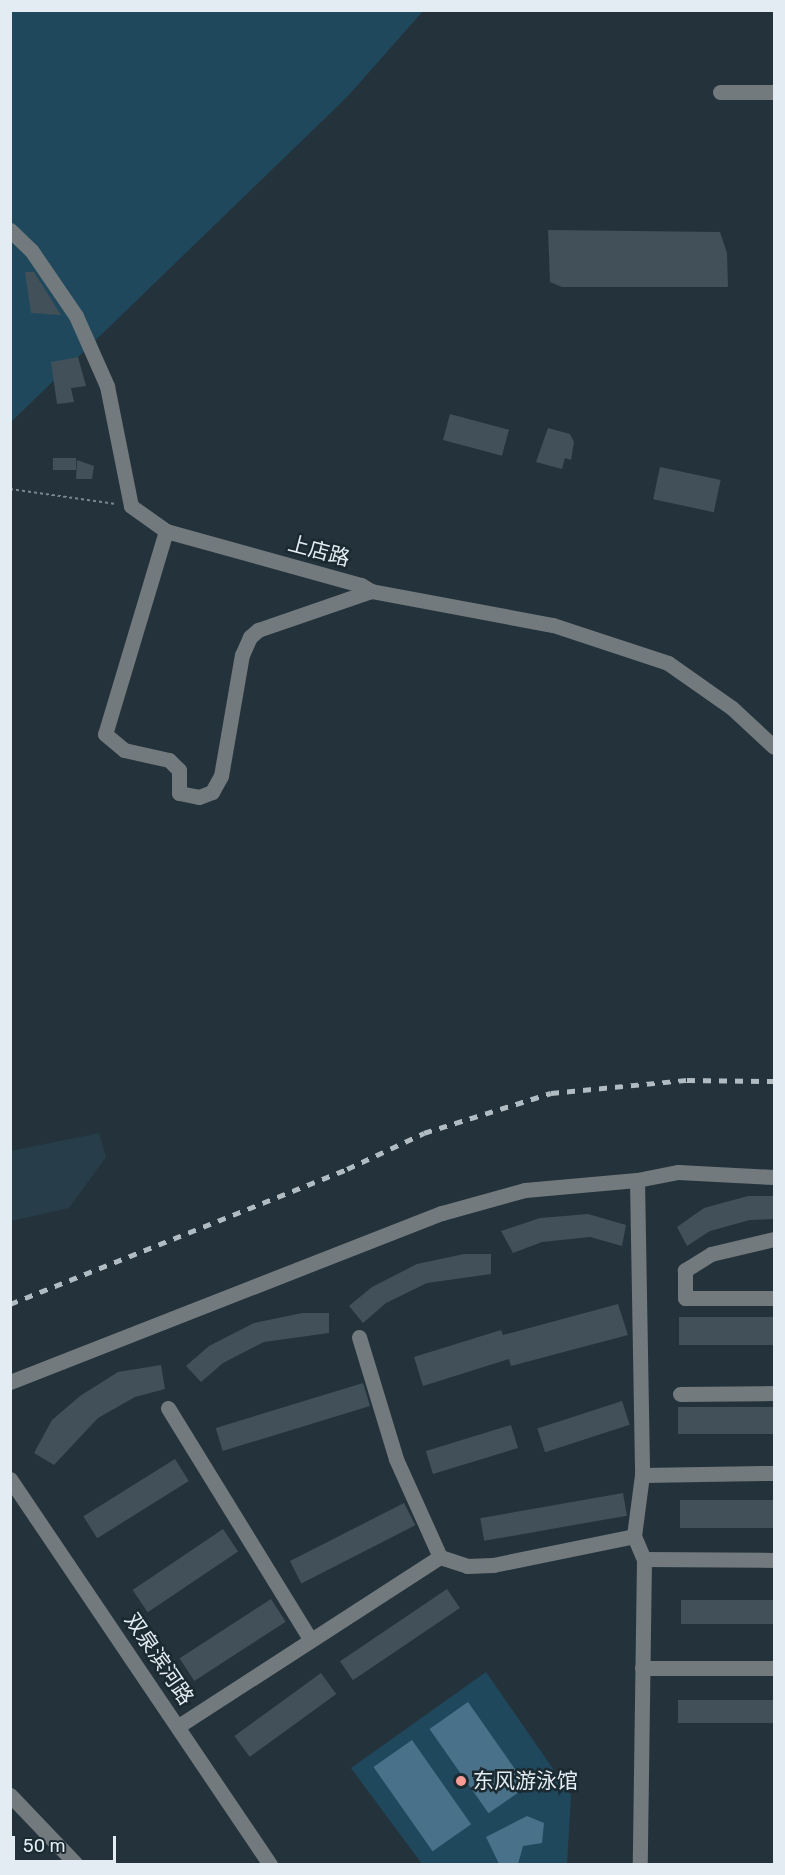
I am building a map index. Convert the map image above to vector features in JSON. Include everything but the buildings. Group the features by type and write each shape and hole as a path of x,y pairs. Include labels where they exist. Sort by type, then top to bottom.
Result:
{"street":[{"path":"720,92 774,92"},
{"path":"10,230 31,250 85,336 107,386 131,506"},
{"name":"上店路","path":"131,506 166,531 371,591 553,625 668,663 732,708 774,747"},
{"path":"166,531 105,734 124,750 169,760 179,770 179,793 199,797 212,792 221,776 242,655 250,637 258,630 371,591"},
{"path":"10,1382 441,1213 525,1190 637,1180 678,1172 774,1177"},
{"path":"637,1180 642,1475 634,1536 644,1559 640,1864"},
{"path":"774,1239 711,1254 685,1270 685,1298 774,1298"},
{"path":"359,1337 396,1459 440,1557 467,1566 493,1565 634,1536"},
{"path":"680,1394 774,1394"},
{"path":"168,1408 310,1639"},
{"path":"642,1475 774,1473"},
{"name":"双泉滨河路","path":"10,1479 180,1725 270,1864"},
{"path":"180,1725 440,1557"},
{"path":"644,1559 774,1560"},
{"path":"642,1668 774,1668"},
{"path":"10,1795 76,1864"}],"path":[{"path":"10,489 131,506"}],"shaded area":[{"path":"11,11 423,11 348,96 11,422"},
{"path":"99,1133 106,1157 69,1208 11,1221 11,1151"},
{"name":"东风游泳馆","path":"486,1672 571,1795 567,1864 422,1864 351,1768"},
{"path":"468,1702 527,1786 489,1813 429,1729"},
{"path":"412,1740 471,1824 433,1851 373,1767"},
{"path":"527,1816 544,1823 542,1843 523,1846 518,1864 499,1864 486,1837"}],"railway":[{"path":"10,1304 347,1169 424,1133 551,1093 687,1080 774,1081"}],"place":[{"name":"东风游泳馆","path":"461,1781"}]}
